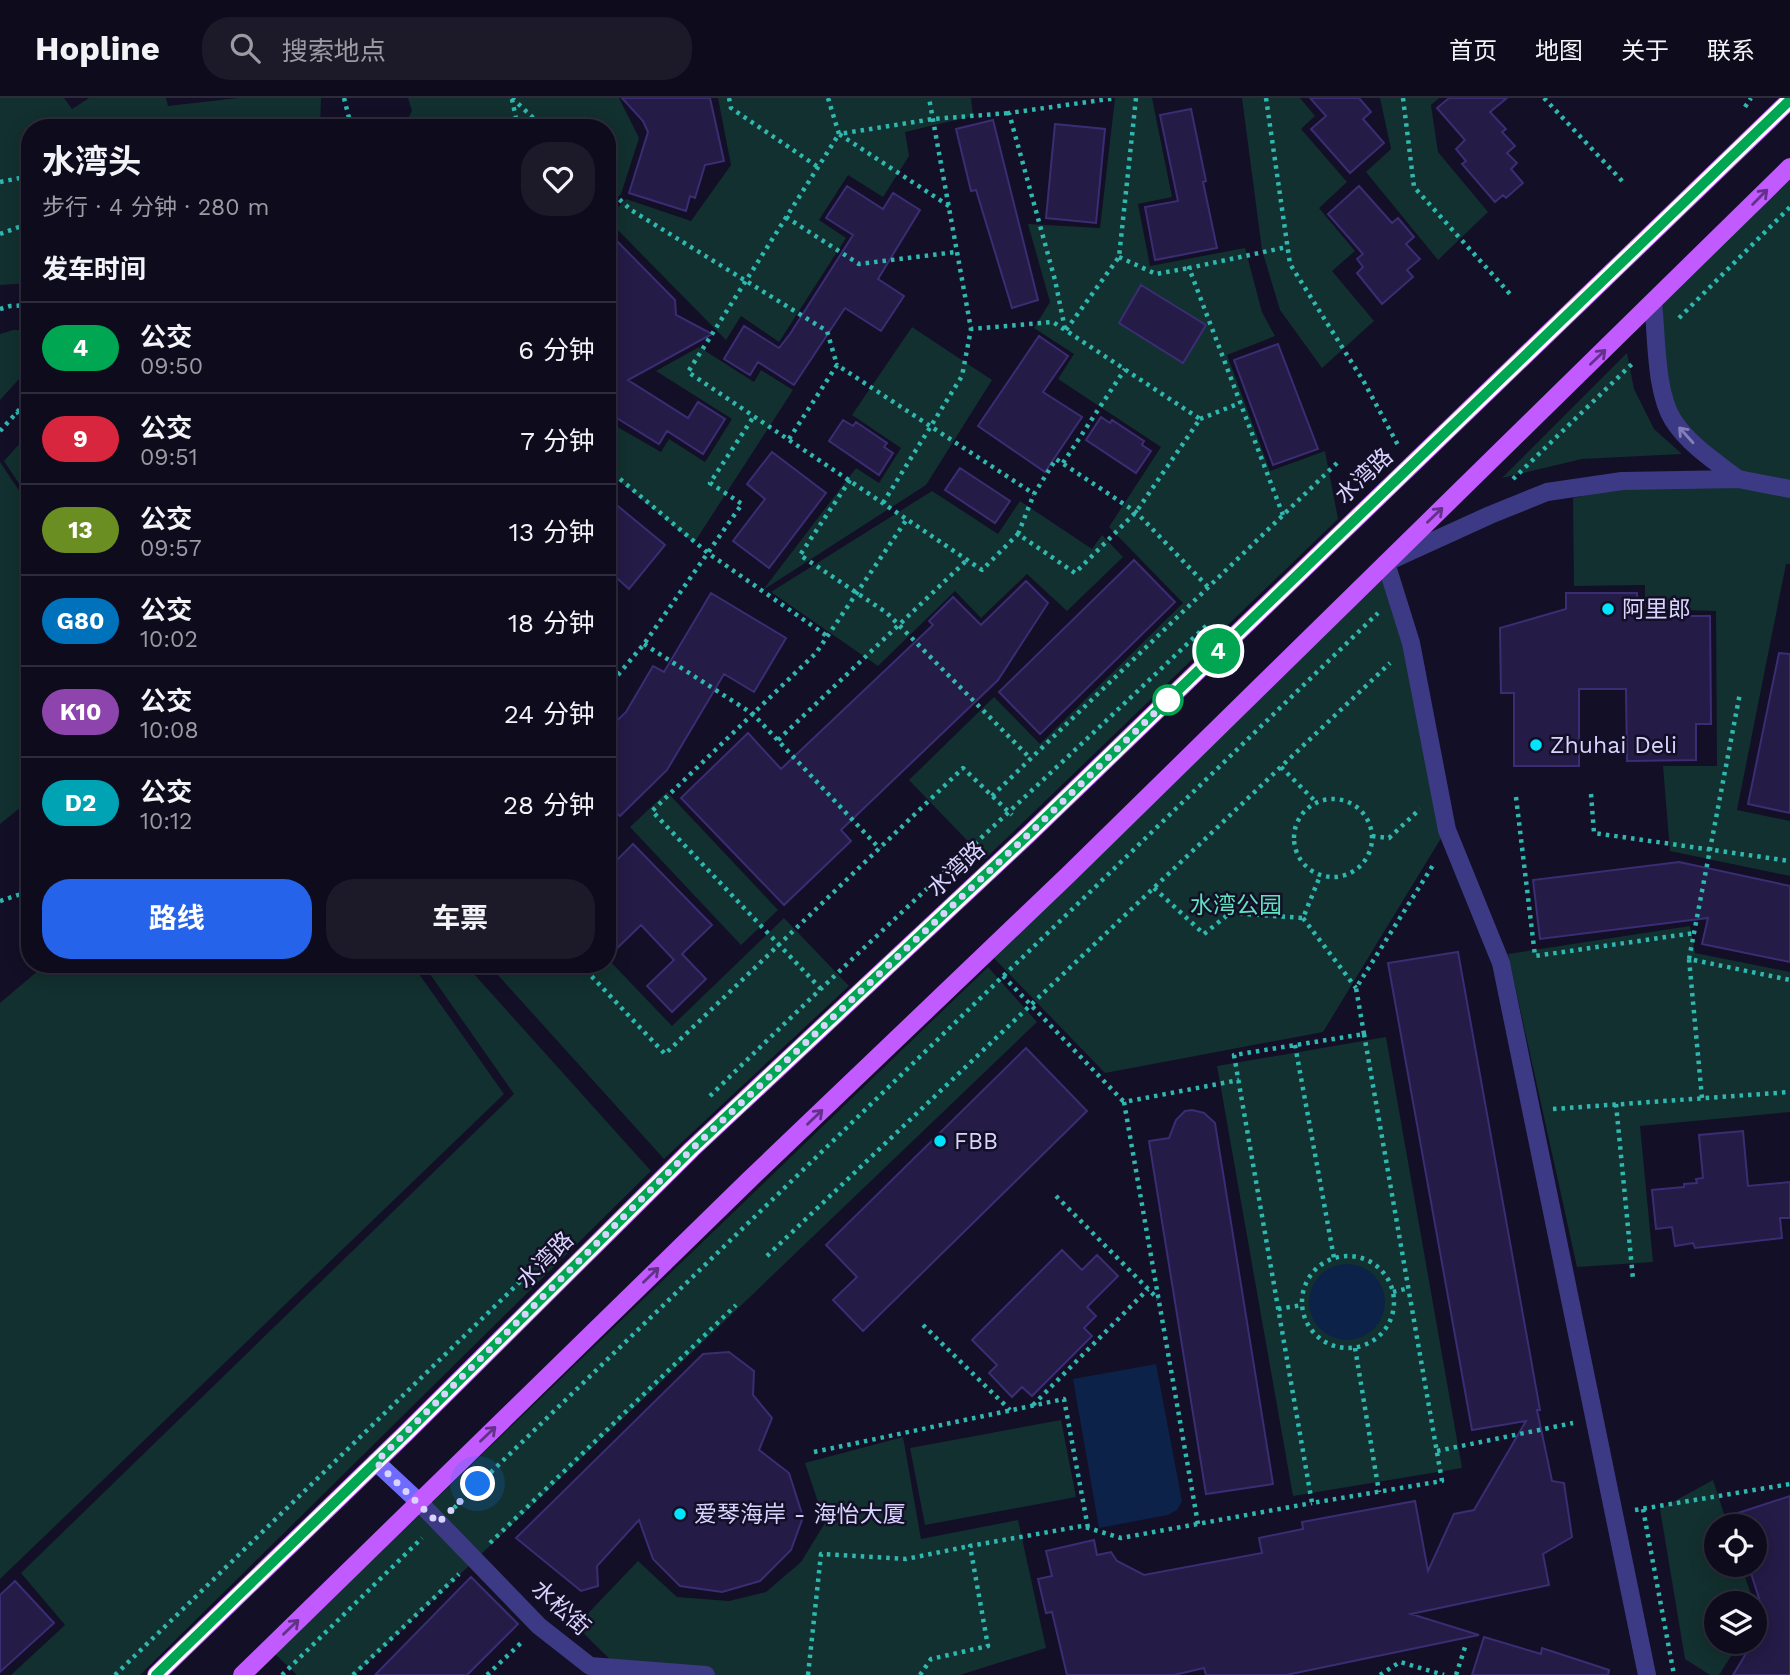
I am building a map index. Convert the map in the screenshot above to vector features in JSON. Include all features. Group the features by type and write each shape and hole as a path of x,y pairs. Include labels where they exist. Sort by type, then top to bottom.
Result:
{"main road":[{"name":"水湾路","path":"156,1675 692,1149 1030,833 1784,102"},
{"path":"242,1675 749,1180 984,956 1790,167"},
{"path":"376,1462 419,1502"}],"street":[{"path":"1653,303 1662,392 1673,420 1698,448 1738,479"},
{"path":"1647,1675 1501,963 1450,838 1411,643 1386,563 1464,526 1547,492 1622,481 1738,479 1790,489"},
{"name":"水松街","path":"419,1502 540,1626 590,1666 706,1675"}],"path":[{"path":"344,98 349,119"},
{"path":"512,98 517,119"},
{"path":"512,98 534,119"},
{"path":"729,98 731,108 818,167"},
{"path":"828,98 839,134 949,206"},
{"path":"883,503 962,376 971,329 929,98"},
{"path":"1116,98 1009,113 933,119 839,134 688,372 982,570 1018,534 1034,494 1056,459 1136,512 1208,587"},
{"path":"1065,330 1119,257 1136,98"},
{"path":"1266,98 1290,264 1364,382 1410,467"},
{"path":"1403,98 1414,187 1510,294"},
{"path":"1544,98 1624,183"},
{"path":"1738,115 1751,98"},
{"path":"1009,113 1055,280 1065,330"},
{"path":"0,182 21,178"},
{"path":"616,196 631,210 827,331 837,365 1034,494"},
{"path":"1512,480 1790,207"},
{"path":"786,217 859,264 957,252"},
{"path":"0,234 21,226"},
{"path":"1119,257 1156,274 1287,247"},
{"path":"1189,268 1283,515"},
{"path":"0,309 21,306"},
{"path":"971,329 1053,322 1200,419"},
{"path":"789,439 837,365"},
{"path":"1063,463 1125,369"},
{"path":"1018,534 1075,573 1136,512 1200,419 1240,402"},
{"path":"0,431 21,407"},
{"path":"17,411 21,418"},
{"path":"616,677 644,644 742,504 710,483 754,416"},
{"path":"1389,453 1407,435"},
{"path":"992,796 1337,463"},
{"path":"616,476 708,553 827,636"},
{"path":"850,480 800,555 887,613 1031,759"},
{"path":"841,1009 652,811 816,653 906,519"},
{"path":"778,740 967,560"},
{"path":"282,1675 1396,595"},
{"path":"703,1103 820,988 1217,616"},
{"path":"767,1256 1411,643"},
{"path":"644,644 753,714 880,849"},
{"path":"1702,1098 1689,959 1740,693"},
{"path":"1281,767 1316,802"},
{"path":"588,973 665,1054 963,768 1030,833"},
{"path":"1372,836 1389,838 1439,791"},
{"path":"1591,794 1594,832 1790,861"},
{"path":"1516,797 1535,956 1694,933"},
{"path":"1328,798 1342,799 1363,812 1370,824 1372,836 1371,849 1356,870 1345,876 1332,878 1320,876 1308,869 1299,859 1294,847 1293,833 1297,820 1305,809 1328,798"},
{"path":"1356,988 1450,838"},
{"path":"1303,918 1320,876"},
{"path":"808,1675 821,1554 906,1559 1082,1526 1121,1538 1442,1481 1356,988 1303,918 1230,913 1204,934 1154,888"},
{"path":"0,901 21,894"},
{"path":"984,956 1124,1102 1198,1524"},
{"path":"1689,959 1790,980"},
{"path":"1312,1503 1234,1055 1364,1034"},
{"path":"1295,1045 1334,1258"},
{"path":"1124,1102 1239,1080"},
{"path":"1532,1110 1790,1092"},
{"path":"1616,1104 1633,1279"},
{"path":"1056,1196 1159,1299"},
{"path":"1349,1256 1364,1259 1377,1266 1387,1278 1393,1292 1394,1307 1390,1321 1381,1334 1369,1343 1355,1348 1339,1347 1325,1342 1314,1333 1306,1320 1302,1305 1303,1290 1310,1276 1320,1265 1334,1258 1349,1256"},
{"path":"115,1675 527,1276"},
{"path":"1393,1292 1409,1288"},
{"path":"1033,1406 1148,1289"},
{"path":"354,1675 736,1305"},
{"path":"1278,1309 1302,1305"},
{"path":"923,1325 1011,1410"},
{"path":"1355,1348 1379,1492"},
{"path":"814,1452 1064,1399 1088,1528"},
{"path":"1437,1451 1595,1418"},
{"path":"1614,1513 1790,1484"},
{"path":"1643,1509 1674,1675"},
{"path":"920,1675 931,1659 988,1646 970,1546"},
{"path":"487,1675 540,1626"},
{"path":"1456,1675 1466,1644"},
{"path":"1380,1675 1400,1662 1444,1675"}],"green space":[{"path":"0,98 64,98 72,109 89,98 166,98 168,106 238,98 321,98 320,119 21,119 21,284 0,285"},
{"path":"408,98 619,98 639,138 621,194 616,199 616,119 408,119 412,111"},
{"path":"718,98 971,98 973,116 905,132 909,156 883,197 848,175 819,220 846,238 779,342 741,316 726,340 616,228 616,210 626,199 691,221 731,165"},
{"path":"1115,98 1152,98 1172,197 1138,204 1150,266 1245,248 1262,312 1275,336 1227,355 1270,471 1325,451 1338,519 985,859 909,780 994,697 1040,744 1183,603 1109,527 1161,447 1058,379 1074,354 1034,328 1050,302 1028,224 1100,228"},
{"path":"1242,98 1300,98 1315,116 1301,129 1347,182 1319,208 1355,251 1332,271 1374,321 1322,368 1280,310 1262,250"},
{"path":"1380,98 1439,98 1431,105 1438,152 1488,212 1438,260 1366,172 1391,149"},
{"path":"1790,167 1790,488 1738,478 1673,420 1654,303"},
{"path":"912,327 992,380 926,485 763,590 856,468 879,483 901,448 852,415"},
{"path":"21,330 21,377 0,400 0,334"},
{"path":"699,347 754,382 761,370 793,390 694,543 616,478 616,426 661,452 669,439 705,462 732,419 656,371"},
{"path":"1627,353 1634,389 1654,429 1682,454 1582,459 1502,478"},
{"path":"21,442 21,486 4,461"},
{"path":"0,462 21,494 21,807 0,824"},
{"path":"1738,486 1790,496 1790,564 1786,564 1737,810 1790,821 1790,876 1670,851 1663,766 1717,766 1716,611 1645,609 1645,585 1574,586 1573,498 1626,487"},
{"path":"932,491 998,534 1020,501 1092,549 1102,535 1123,557 1067,611 1027,574 981,618 955,591 878,666 771,592"},
{"name":"水湾公园","path":"1386,564 1446,830 1323,1032 1105,1073 988,952"},
{"path":"667,792 778,910 741,945 630,827"},
{"path":"784,918 849,986 664,1159 496,973 616,973 616,967 672,1026"},
{"path":"1690,926 1695,953 1790,972 1790,1112 1640,1126 1653,1262 1577,1267 1508,954"},
{"path":"988,967 1037,1022 355,1675 297,1675 275,1654"},
{"path":"35,973 418,973 504,1094 0,1579 0,1003"},
{"path":"429,973 473,973 651,1171 140,1675 11,1675 65,1625 21,1573 514,1094"},
{"path":"1386,1037 1462,1468 1293,1496 1217,1066"},
{"path":"1061,1420 1076,1497 925,1525 910,1448"},
{"path":"903,1437 921,1539 1018,1520 1046,1648 960,1675 626,1675 576,1626 638,1561 677,1597 729,1601 766,1592 801,1562 825,1523 805,1463"},
{"path":"1713,1480 1724,1514 1704,1514 1704,1577 1745,1577 1750,1591 1704,1591 1704,1654 1732,1654 1719,1675 1710,1675 1685,1659 1660,1509"}],"water":[{"path":"1347,1264 1362,1267 1374,1275 1382,1287 1385,1302 1382,1317 1374,1329 1362,1337 1347,1340 1332,1337 1320,1329 1312,1317 1309,1302 1312,1287 1320,1275 1332,1267"},
{"path":"1156,1364 1182,1501 1177,1510 1168,1515 1099,1528 1073,1379"}],"building":[{"path":"622,98 710,98 724,161 705,165 695,198 690,196 686,211 629,193 648,132 643,121"},
{"path":"1310,98 1359,98 1371,112 1363,119 1384,143 1350,173 1311,129 1326,116"},
{"path":"1449,98 1507,98 1490,112 1506,129 1502,132 1515,146 1507,153 1517,163 1511,169 1523,183 1506,198 1503,195 1495,202 1462,164 1466,161 1456,149 1465,140 1437,108"},
{"path":"1191,109 1217,248 1155,260 1145,207 1178,201 1160,115"},
{"path":"993,120 1038,300 1012,308 976,190 971,191 956,129"},
{"path":"1055,124 1105,129 1096,223 1046,218"},
{"path":"847,186 883,209 893,193 920,210 878,279 904,296 881,331 845,308 794,385 758,362 750,375 724,359 744,326 779,348 790,334 853,235 826,218"},
{"path":"1359,186 1392,223 1398,218 1414,237 1406,244 1420,259 1407,270 1413,277 1382,304 1357,273 1363,267 1357,259 1363,254 1328,214"},
{"path":"616,240 675,300 676,315 712,334 628,380 688,418 698,402 725,419 703,454 667,431 659,444 616,418"},
{"path":"1141,285 1206,325 1183,363 1119,323"},
{"path":"1039,336 1068,356 1043,392 1082,417 1045,472 978,426"},
{"path":"1278,344 1318,449 1273,465 1234,360"},
{"path":"1101,417 1110,423 1112,420 1144,441 1142,445 1151,451 1136,473 1086,440"},
{"path":"843,420 853,426 856,422 887,443 884,447 893,453 879,475 829,441"},
{"path":"772,452 826,493 769,568 733,541 765,499 747,484"},
{"path":"960,468 1010,501 995,523 945,490"},
{"path":"616,504 665,545 629,589 616,577"},
{"path":"1134,560 1175,602 1040,734 999,692"},
{"path":"1026,581 1048,603 998,680 841,830 851,841 784,905 681,798 748,733 781,769 933,625 929,621 953,597 981,625"},
{"path":"711,593 786,638 754,692 724,674 667,770 620,816 616,812 616,721 626,712 653,666 664,672"},
{"path":"1566,593 1637,593 1638,616 1710,616 1711,724 1696,724 1696,760 1627,761 1626,689 1579,689 1579,766 1514,766 1514,693 1501,693 1500,628 1566,609"},
{"path":"1779,653 1790,654 1790,813 1748,804"},
{"path":"633,844 712,925 682,954 706,979 672,1012 647,986 674,960 641,925 616,949 616,857 618,859"},
{"path":"1679,862 1790,886 1790,962 1702,944 1708,918 1540,939 1533,880"},
{"path":"1458,952 1540,1410 1537,1410 1552,1481 1564,1483 1572,1537 1543,1554 1549,1585 1411,1614 1479,1635 1286,1675 1206,1675 1204,1668 1174,1675 1067,1675 1052,1612 1046,1613 1038,1579 1052,1576 1046,1551 1094,1540 1097,1555 1111,1552 1117,1561 1144,1575 1262,1553 1259,1538 1303,1529 1302,1522 1415,1501 1428,1571 1454,1514 1474,1510 1526,1421 1472,1430 1388,963"},
{"path":"1026,1048 1087,1111 863,1331 833,1300 857,1277 826,1245"},
{"path":"1185,1111 1204,1113 1215,1123 1273,1484 1206,1494 1149,1141 1169,1138 1176,1120"},
{"path":"1743,1131 1748,1186 1790,1182 1790,1218 1780,1218 1782,1238 1695,1248 1693,1243 1675,1246 1672,1227 1656,1229 1652,1190 1684,1187 1684,1184 1697,1183 1696,1179 1703,1178 1699,1135"},
{"path":"1062,1250 1082,1270 1097,1255 1118,1276 1087,1307 1096,1316 1084,1328 1092,1336 1032,1396 1022,1387 1012,1397 989,1373 997,1365 972,1340"},
{"name":"爱琴海岸 - 海怡大厦","path":"729,1352 754,1371 753,1395 772,1418 759,1450 789,1473 803,1517 791,1550 760,1581 722,1592 680,1586 653,1559 639,1520 597,1566 598,1586 581,1591 516,1538 703,1354"},
{"path":"1790,1496 1790,1675 1733,1675 1746,1654 1767,1654 1767,1591 1757,1591 1752,1577 1767,1577 1767,1514 1735,1514"},
{"path":"471,1577 518,1624 467,1675 375,1675"},
{"path":"15,1581 54,1623 0,1672 0,1595"},
{"path":"1484,1637 1541,1654 1542,1648 1609,1670 1608,1675 1472,1675"}],"bus line":[{"name":"4","path":"156,1675 405,1434 692,1149 1030,833 1790,100"}],"place":[{"name":"阿里郎","path":"1608,609"},
{"name":"Zhuhai Deli","path":"1536,745"},
{"name":"FBB","path":"940,1141"},
{"name":"爱琴海岸 - 海怡大厦","path":"680,1514"}],"route":[{"path":"478,1484 438,1523 376,1462 692,1149 1168,700"}]}
